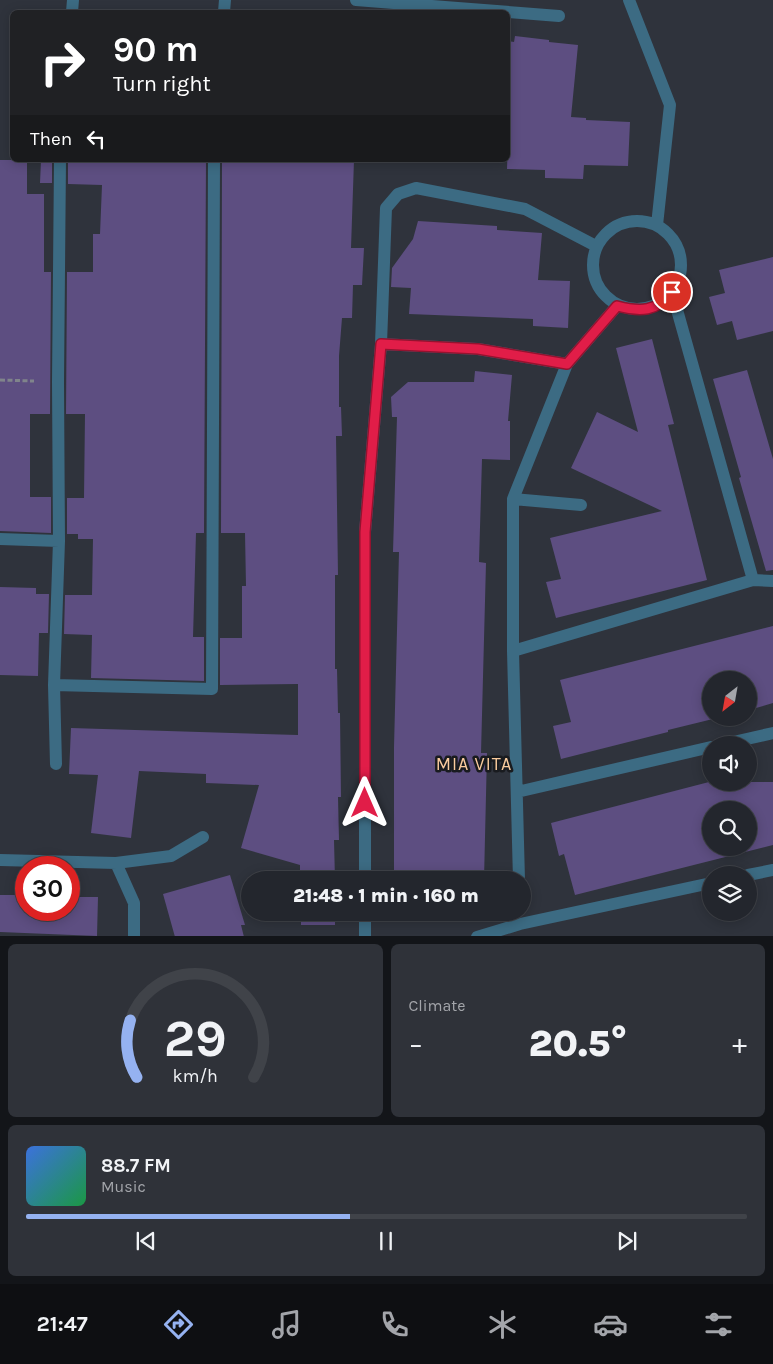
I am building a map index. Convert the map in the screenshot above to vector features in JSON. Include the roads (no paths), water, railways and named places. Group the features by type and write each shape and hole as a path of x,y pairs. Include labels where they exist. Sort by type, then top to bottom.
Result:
{"street":[{"path":"356,0 483,10"},
{"path":"629,0 670,105 656,225"},
{"path":"510,12 559,16"},
{"path":"56,764 54,685 59,540 60,162"},
{"path":"54,685 212,689 214,162"},
{"path":"365,871 365,532 381,344 386,208 398,194 416,188 525,209 596,246"},
{"path":"640,221 656,225 670,236 679,251 682,268 677,285 666,299 652,308 634,310 617,306 604,295 595,280 592,262 596,246 607,232 622,223 640,221"},
{"path":"672,292 752,580"},
{"path":"519,871 513,651 514,499 567,364 617,306"},
{"path":"381,344 478,349 567,364"},
{"path":"514,499 580,505"},
{"path":"0,539 59,540"},
{"path":"513,651 752,580 773,582"},
{"path":"757,737 773,733"},
{"path":"516,792 702,749"},
{"path":"0,860 116,864 171,856 203,837"},
{"path":"116,864 134,904 134,936"},
{"path":"757,873 773,870"},
{"path":"531,916 702,885"},
{"path":"365,921 365,936"},
{"path":"476,936 494,934 515,921"}],"district":[{"name":"MIA VITA","path":"474,764"}]}
